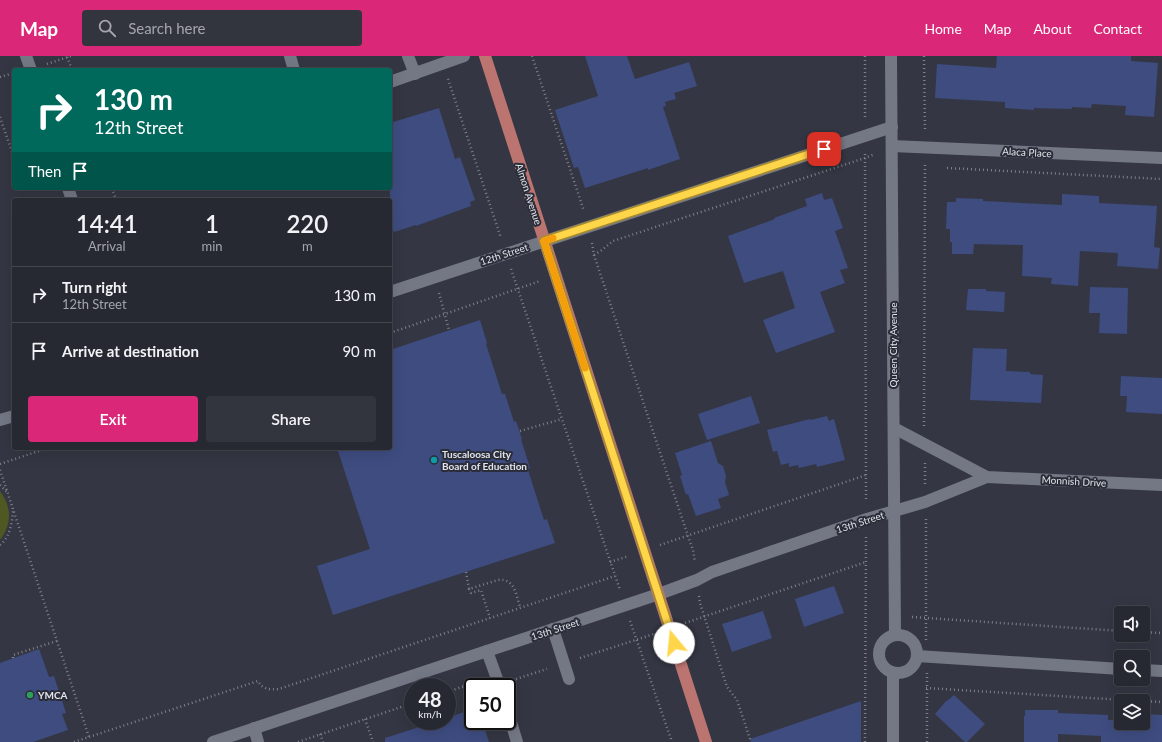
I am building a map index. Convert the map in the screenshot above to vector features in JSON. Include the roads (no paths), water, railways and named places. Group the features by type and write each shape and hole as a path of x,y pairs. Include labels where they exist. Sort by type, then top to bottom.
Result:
{"main road":[{"name":"Almon Avenue","path":"485,56 706,742"}],"street":[{"path":"26,56 30,68"},
{"path":"290,56 293,68"},
{"path":"408,56 415,74"},
{"path":"393,79 415,74 464,56"},
{"name":"Queen City Avenue","path":"891,56 895,635"},
{"name":"12th Street","path":"392,291 892,127"},
{"name":"Alaca Place","path":"892,146 1162,158"},
{"path":"0,420 12,417"},
{"name":"Monnish Drive","path":"894,428 987,477"},
{"name":"Monnish Drive","path":"894,511 926,502 987,477 1162,485"},
{"name":"13th Street","path":"213,742 625,606 697,580 712,572 894,511"},
{"path":"553,630 569,679"},
{"path":"922,656 912,640 904,635 895,635 886,638 882,642 878,654 879,661 882,666 893,673 906,672 922,656 1114,668"},
{"path":"487,651 497,678"},
{"path":"1150,670 1162,671"},
{"path":"893,673 893,742"},
{"path":"254,728 258,742"},
{"path":"513,730 517,742"}],"place":[{"name":"Tuscaloosa City Board of Education","path":"434,460"},
{"name":"YMCA","path":"30,695"}]}
